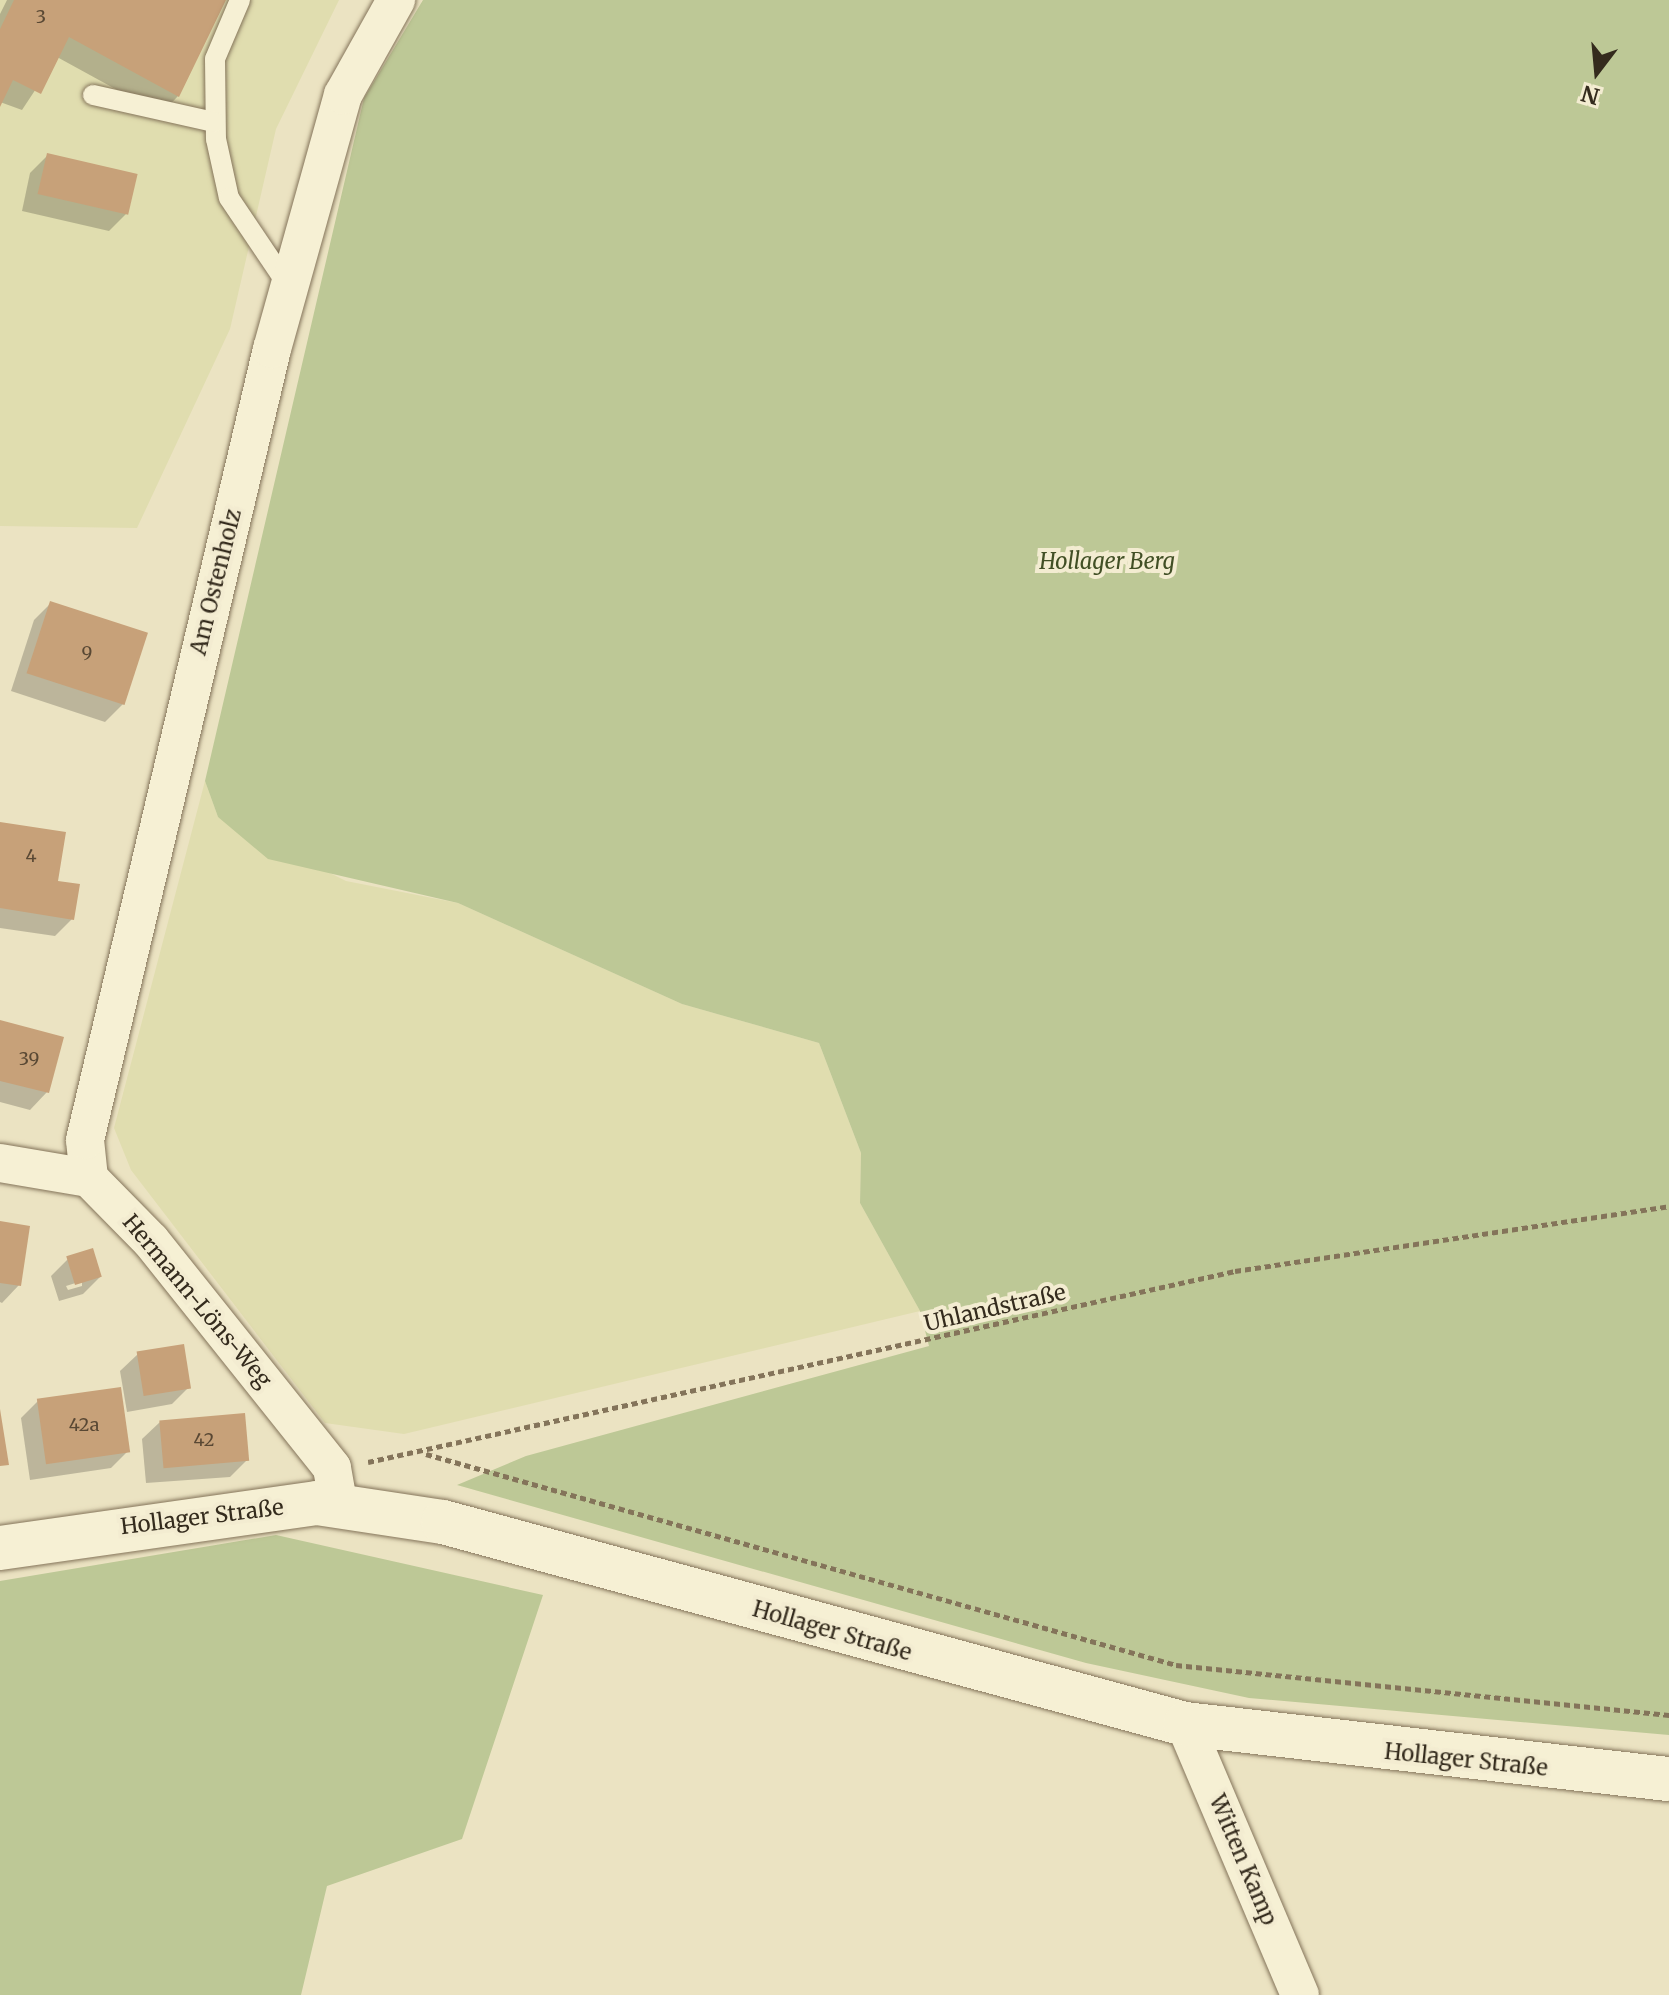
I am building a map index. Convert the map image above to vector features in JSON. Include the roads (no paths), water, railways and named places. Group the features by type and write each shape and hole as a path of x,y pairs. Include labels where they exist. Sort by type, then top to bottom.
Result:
{"main road":[{"name":"Hollager Straße","path":"0,1548 336,1487 443,1522 1185,1724 1669,1779"}],"street":[{"name":"Am Ostenholz","path":"89,1178 85,1140 132,927 289,287 343,95 396,0"},
{"path":"0,1163 89,1178"},
{"name":"Hermann-Löns-Weg","path":"89,1178 151,1241 336,1487"},
{"name":"Witten Kamp","path":"1185,1724 1300,1995"}],"lane":[{"path":"240,0 215,59 214,122 229,198 289,287"},
{"path":"93,95 214,122"}],"park label":[{"name":"Hollager Berg","path":"1107,562"}]}
